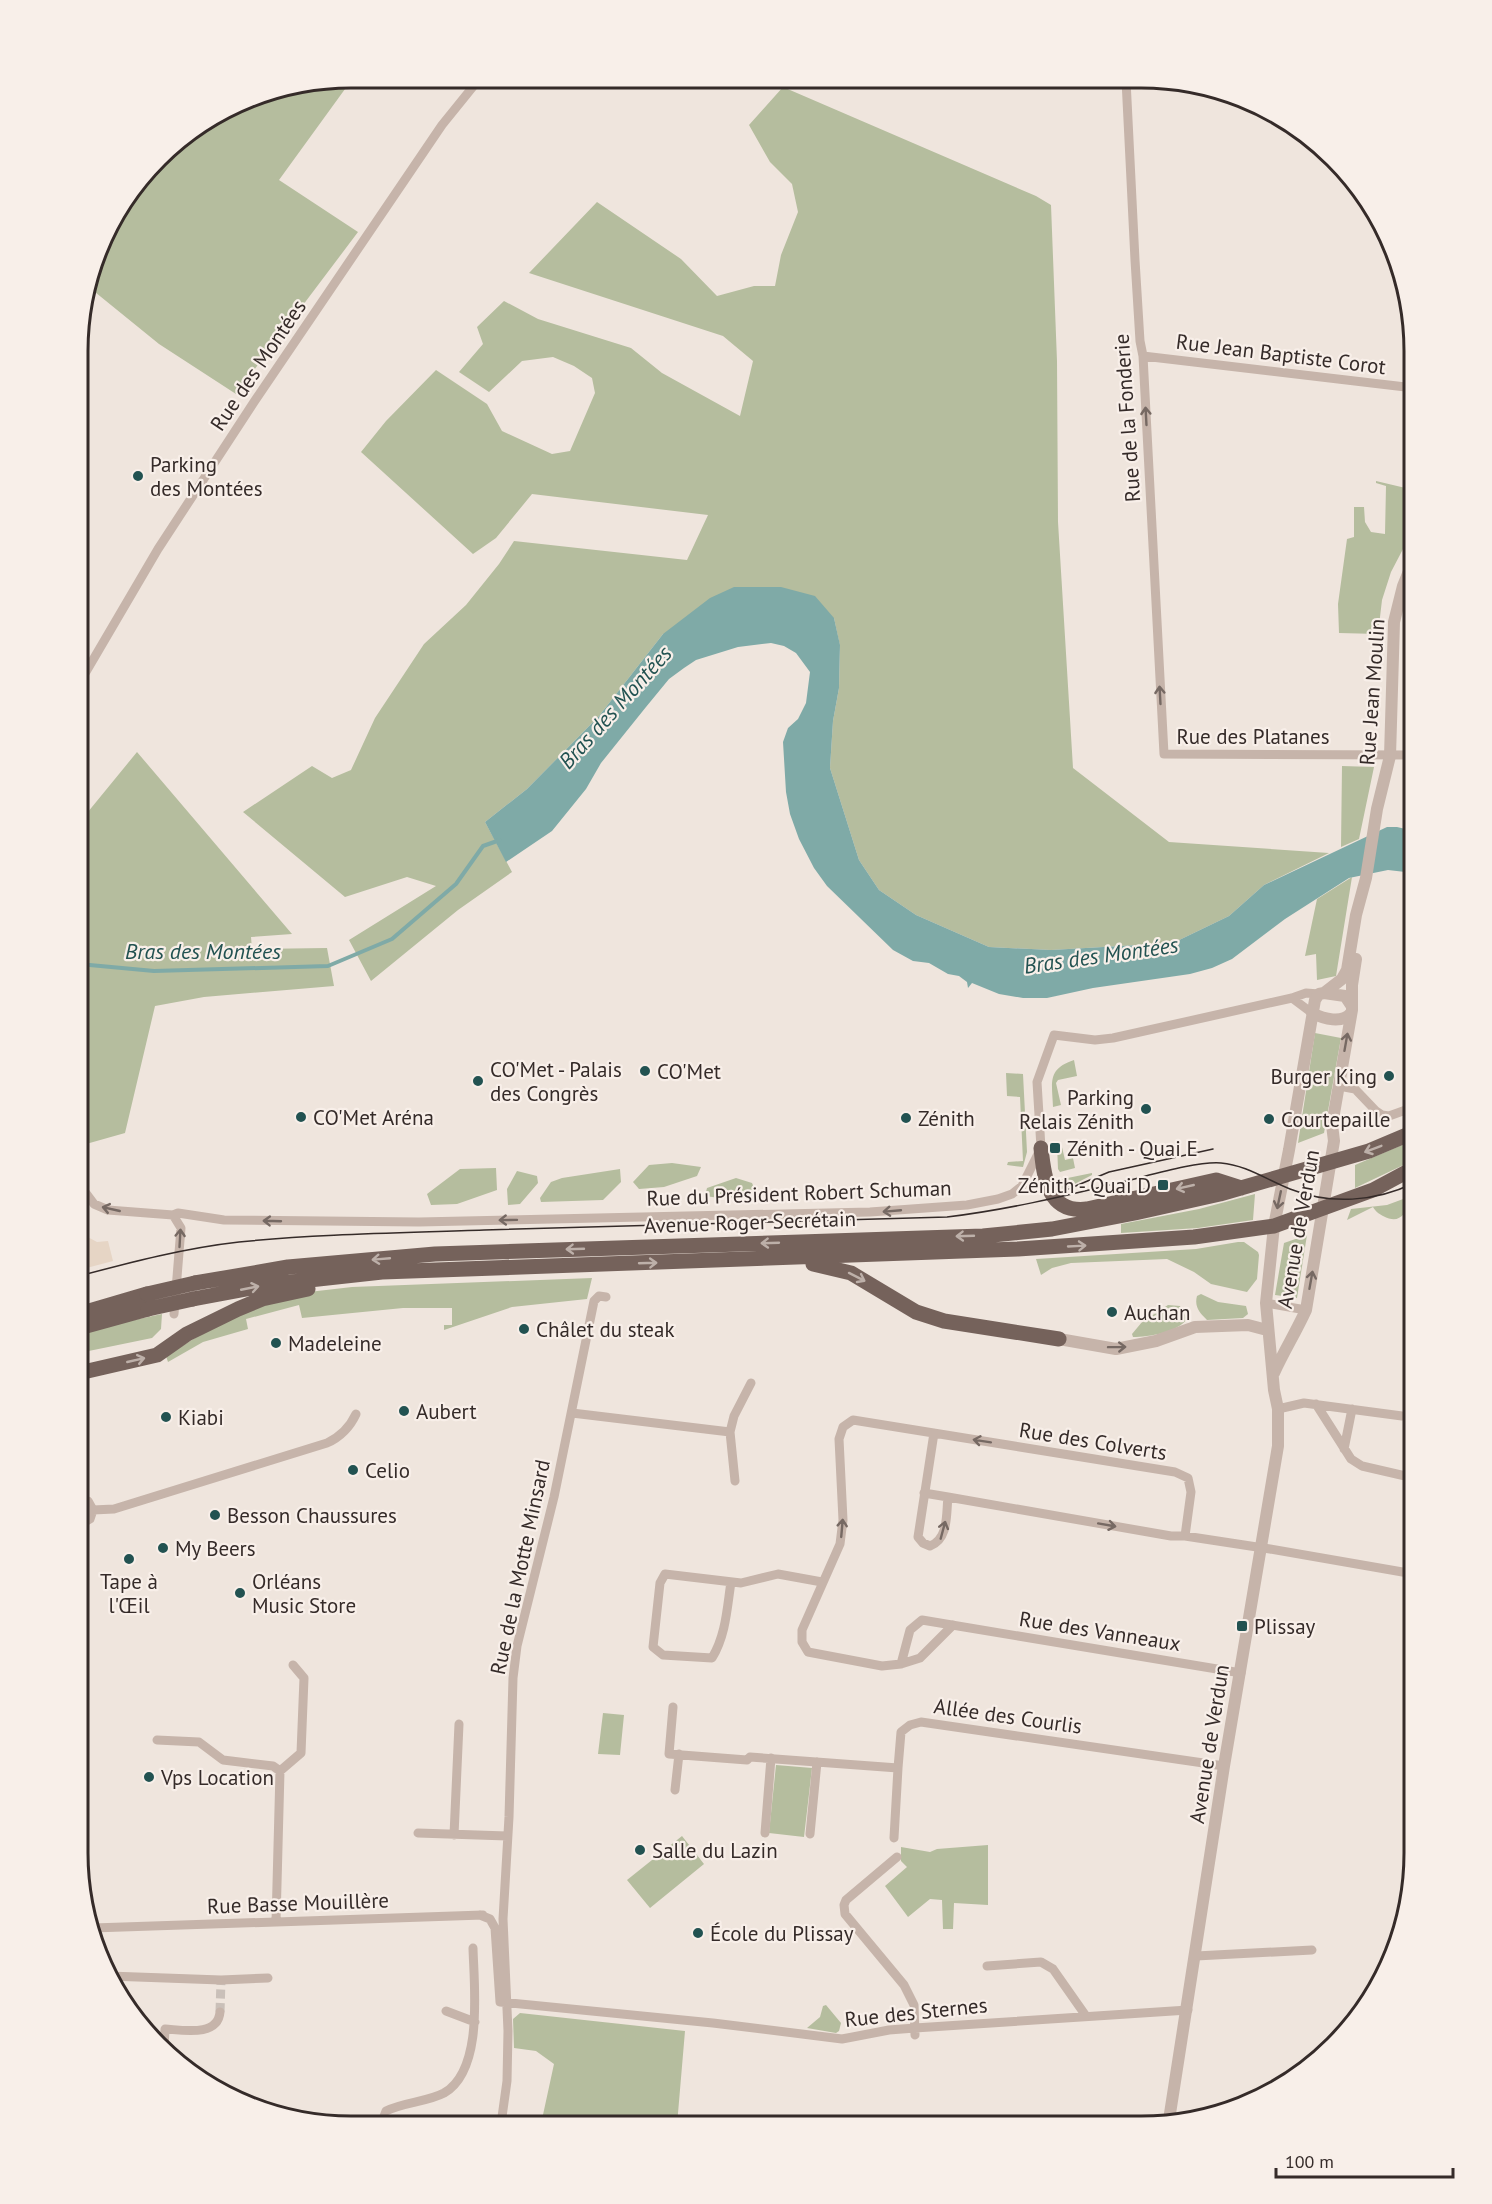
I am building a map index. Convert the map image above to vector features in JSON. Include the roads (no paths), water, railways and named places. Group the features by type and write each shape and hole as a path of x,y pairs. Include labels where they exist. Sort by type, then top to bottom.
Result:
{"main road":[{"name":"Avenue Roger Secrétain","path":"88,1324 195,1283 288,1267 435,1254 993,1235 1052,1229 1102,1220 1241,1188 1369,1151 1404,1136"},
{"path":"1041,1148 1043,1170 1050,1192 1071,1209 1093,1208 1216,1180 1241,1188"},
{"name":"Avenue Roger Secrétain","path":"88,1312 147,1301 193,1299 273,1284 382,1272 780,1259 1130,1243 1194,1237 1274,1226 1373,1190 1404,1173"},
{"path":"780,1259 825,1266 851,1273 916,1312 944,1321 1059,1339"},
{"path":"88,1371 158,1355 187,1334 238,1309 262,1299 298,1290 442,1275 589,1265"}],"street":[{"name":"Rue des Montées","path":"88,668 158,549 254,402 442,125 472,88"},
{"name":"Rue de la Fonderie","path":"1126,88 1164,754"},
{"name":"Rue Jean Baptiste Corot","path":"1143,356 1404,387"},
{"name":"Rue Jean Moulin","path":"1374,829 1390,756 1394,622 1404,584"},
{"name":"Rue des Platanes","path":"1164,754 1404,755"},
{"name":"Avenue de Verdun","path":"1274,1374 1306,1310 1334,1141 1332,1125 1351,1009 1365,883 1374,829"},
{"name":"Avenue de Verdun","path":"1170,2114 1188,2010 1224,1766 1278,1446 1278,1409 1274,1390 1266,1303 1274,1226 1315,1000 1342,979 1347,970 1356,915 1365,883"},
{"name":"Rue du Président Robert Schuman","path":"173,1215 178,1213 224,1220 419,1222 870,1212 967,1204 1012,1194 1022,1186 1027,1178 1041,1148 1037,1082 1054,1035 1095,1040 1113,1038 1306,993 1321,994"},
{"path":"1292,998 1312,1013 1338,1020 1347,1018 1351,1009 1345,996 1321,994"},
{"path":"1339,1086 1354,1089 1376,1112 1382,1115 1389,1116 1404,1111"},
{"path":"88,1198 94,1204 108,1210 173,1215 178,1220 181,1228 174,1314"},
{"name":"Rue de la Motte Minsard","path":"502,2116 507,2081 507,2002 503,1919 511,1711 517,1646 554,1497 594,1301 599,1296 606,1297"},
{"path":"1266,1303 1306,1310"},
{"path":"1059,1339 1116,1349 1156,1341 1194,1327 1248,1325 1268,1330"},
{"path":"735,1481 730,1432 734,1416 750,1383"},
{"path":"1278,1409 1304,1403 1402,1416"},
{"path":"1316,1404 1351,1459 1362,1466 1404,1476"},
{"path":"1344,1449 1352,1409"},
{"path":"572,1413 730,1432"},
{"path":"93,1510 114,1509 327,1443 341,1435 352,1423 356,1414"},
{"name":"Rue des Colverts","path":"822,1582 840,1544 843,1520 839,1438 843,1427 853,1420 1174,1472 1188,1478 1191,1492 1185,1536"},
{"path":"934,1433 918,1537 923,1543 930,1546 938,1543 943,1535 948,1497"},
{"path":"924,1493 1171,1536 1185,1536 1262,1548 1404,1572"},
{"path":"88,1501 93,1510 88,1520"},
{"path":"731,1582 725,1628 712,1658 663,1655 653,1647 660,1583 665,1574 741,1583 778,1574 822,1582 802,1630 802,1642 808,1652 882,1666 901,1664 920,1658 953,1625"},
{"name":"Rue des Vanneaux","path":"901,1664 910,1630 922,1620 1241,1673"},
{"path":"276,1922 280,1771 301,1753 304,1678 293,1665"},
{"path":"673,1707 669,1754 747,1760 750,1757 771,1758 898,1768 894,1838"},
{"name":"Allée des Courlis","path":"898,1768 901,1732 910,1725 921,1722 1224,1766"},
{"path":"454,1835 459,1724"},
{"path":"157,1740 199,1742 223,1760 273,1766 280,1771"},
{"path":"675,1790 679,1754"},
{"path":"765,1833 771,1758"},
{"path":"810,1834 817,1762"},
{"path":"418,1833 507,1836"},
{"path":"897,1857 846,1899 845,1914 904,1985 914,2006 915,2032"},
{"name":"Rue de la Motte Minsard","path":"480,1915 490,1919 495,1928 499,1998 500,2002 507,2002"},
{"name":"Rue Basse Mouillère","path":"99,1928 480,1915 503,1919"},
{"path":"384,2116 386,2111 397,2105 442,2094 457,2084 474,2040 473,1948"},
{"path":"1196,1956 1312,1950"},
{"path":"987,1966 1041,1962 1053,1969 1086,2016"},
{"path":"120,1976 221,1980 268,1978"},
{"name":"Rue des Sternes","path":"507,2002 842,2039 888,2030 915,2032 1086,2016 1188,2010"},
{"path":"446,2011 475,2022"},
{"path":"165,2037 165,2029 204,2030 214,2026 219,2019 220,2012"}],"water":[{"path":"734,587 781,587 815,596 834,618 840,645 839,688 833,721 830,768 859,860 879,890 916,915 989,947 1051,950 1173,943 1229,916 1264,885 1387,827 1404,829 1404,872 1388,870 1349,878 1285,919 1232,959 1190,974 1093,988 1047,998 1023,998 999,994 972,983 968,988 967,982 959,976 948,974 929,963 913,961 893,950 827,886 814,868 799,839 790,814 786,792 783,742 788,728 798,719 806,703 810,672 796,653 784,646 771,643 738,647 696,660 669,679 601,763 586,789 552,831 506,862 485,822 527,789 599,716 663,634 710,598"}],"waterway":[{"name":"Bras des Montées","path":"88,965 154,971 328,966 392,939 456,884 483,846 500,840"}],"tunnel":[{"path":"220,2012 221,1980"}],"tram line":[{"path":"1066,1190 1109,1172 1213,1149"},
{"path":"88,1274 199,1248 300,1237 947,1217 1033,1203 1170,1170 1210,1163 1230,1164 1305,1194 1337,1199 1368,1197 1404,1187"}],"place":[{"name":"Parking des Montées","path":"138,476"},
{"name":"CO'Met","path":"645,1071"},
{"name":"Burger King","path":"1389,1076"},
{"name":"CO'Met - Palais des Congrès","path":"478,1081"},
{"name":"Parking Relais Zénith","path":"1146,1109"},
{"name":"CO'Met Aréna","path":"301,1117"},
{"name":"Zénith","path":"906,1118"},
{"name":"Courtepaille","path":"1269,1119"},
{"name":"Zénith - Quai E","path":"1055,1148"},
{"name":"Zénith - Quai D","path":"1163,1185"},
{"name":"Auchan","path":"1112,1312"},
{"name":"Châlet du steak","path":"524,1329"},
{"name":"Madeleine","path":"276,1343"},
{"name":"Aubert","path":"404,1411"},
{"name":"Kiabi","path":"166,1417"},
{"name":"Celio","path":"353,1470"},
{"name":"Besson Chaussures","path":"215,1515"},
{"name":"My Beers","path":"163,1548"},
{"name":"Tape à l'Œil","path":"129,1559"},
{"name":"Orléans Music Store","path":"240,1593"},
{"name":"Plissay","path":"1242,1626"},
{"name":"Vps Location","path":"149,1777"},
{"name":"Salle du Lazin","path":"640,1850"},
{"name":"École du Plissay","path":"698,1933"}]}
